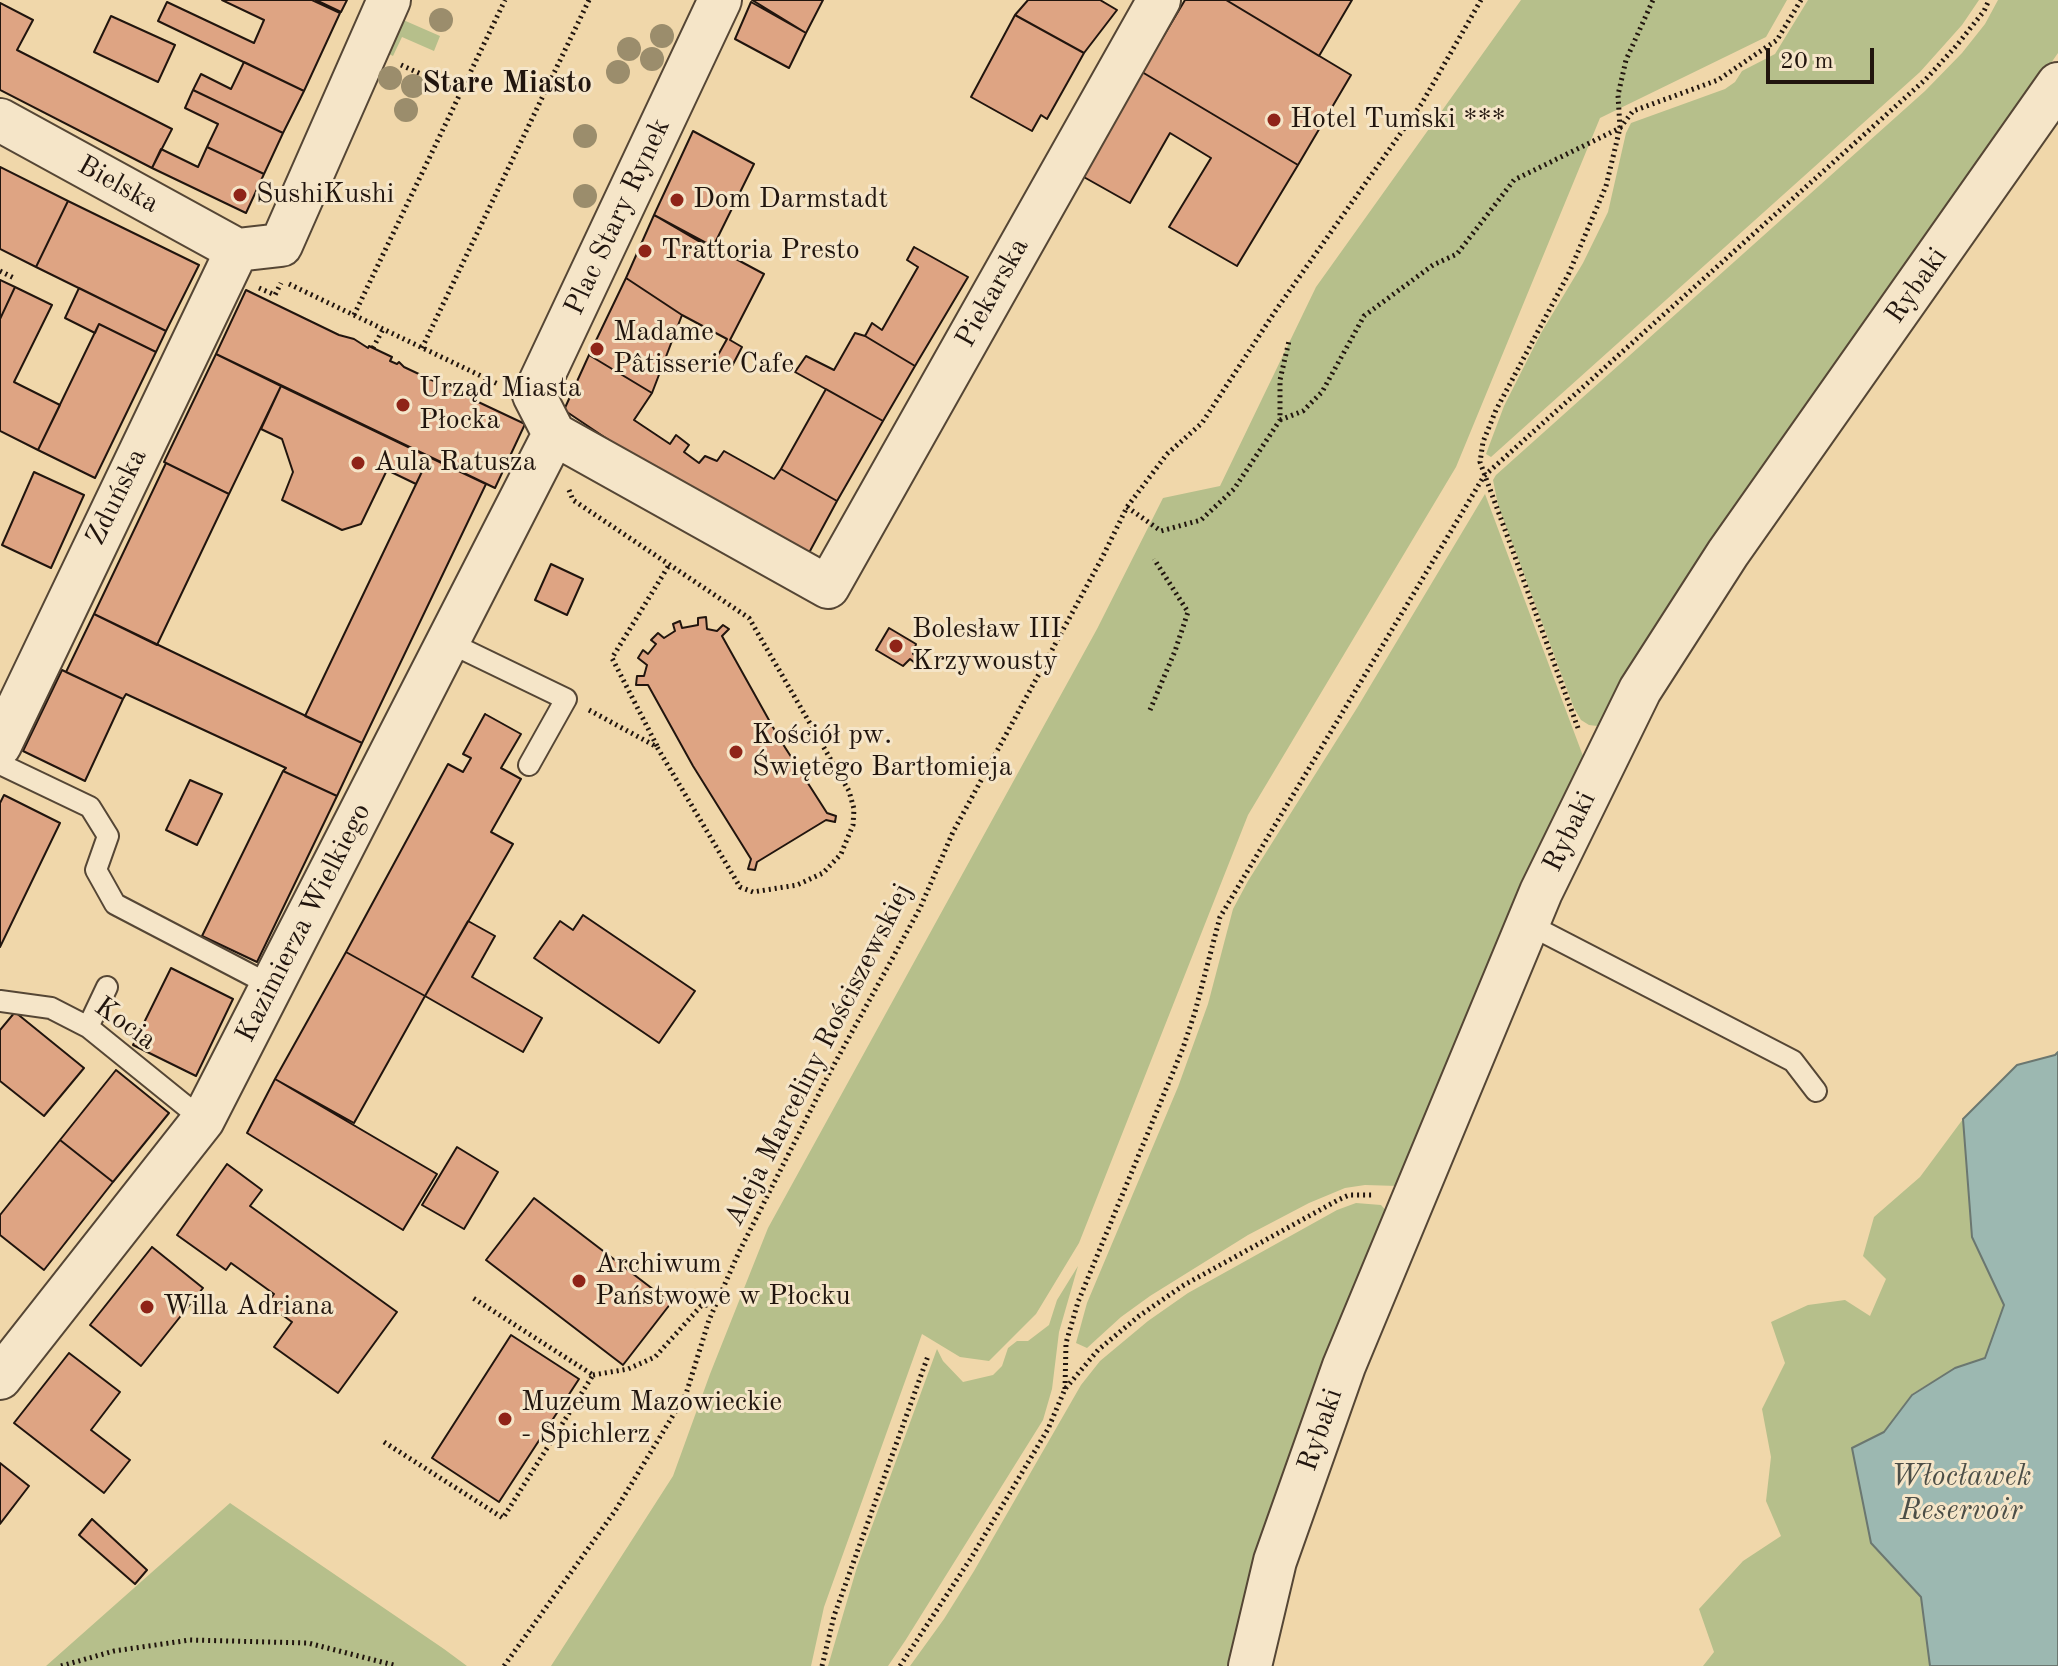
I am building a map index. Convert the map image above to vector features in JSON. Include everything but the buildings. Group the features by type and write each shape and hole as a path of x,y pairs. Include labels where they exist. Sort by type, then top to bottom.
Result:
{"street":[{"path":"245,268 281,245 389,0"},
{"name":"Plac Stary Rynek","path":"546,428 534,395 720,0"},
{"name":"Piekarska","path":"546,428 828,587 1159,0"},
{"name":"Rybaki","path":"1250,1666 1275,1561 1344,1366 1528,924 1640,690 1728,553 2058,84"},
{"name":"Bielska","path":"3,128 245,268"},
{"name":"Zduńska","path":"0,745 96,540 245,268"},
{"name":"Kazimierza Wielkiego","path":"0,1378 203,1120 448,642 546,428"}],"lane":[{"path":"448,642 566,699 529,765"},
{"path":"0,764 90,807 108,836 96,870 115,904 272,986"},
{"path":"1528,924 1793,1061 1816,1091"},
{"path":"88,1027 107,987"},
{"name":"Kocia","path":"0,1001 51,1008 88,1027 203,1120"}],"path":[{"path":"354,315 505,0"},
{"path":"422,348 589,0"},
{"name":"Aleja Marceliny Rościszewskiej","path":"504,1666 615,1511 686,1394 709,1320 739,1252 830,1072 920,908 953,832 1127,507 1167,454 1202,423 1276,310 1422,103 1481,0"},
{"path":"1596,777 1480,462 1483,442 1496,410 1587,235 1606,186 1620,128 1618,95 1626,60 1653,0"},
{"path":"1280,420 1303,411 1322,392 1364,316 1433,265 1457,254 1514,180 1620,128 1633,111 1718,80 1777,40 1801,0"},
{"path":"1065,1389 1066,1343 1078,1302 1183,1048 1220,917 1484,476 1926,79 1957,45 1989,0"},
{"path":"367,50 461,92"},
{"path":"245,268 275,295 282,281 422,348 546,428 573,500 749,618 849,791 854,809 853,825 841,854 823,873 797,885 753,892 740,887 657,747 612,658 669,565"},
{"path":"0,271 14,278"},
{"path":"373,348 383,329"},
{"path":"1127,507 1161,531 1201,520 1234,489 1280,420 1280,380 1289,341"},
{"path":"1150,710 1188,612 1154,559"},
{"path":"566,699 657,747"},
{"path":"900,1666 979,1545 1048,1429 1065,1389 1098,1350 1139,1316 1184,1285 1349,1195 1365,1193 1385,1196 1409,1208"},
{"path":"473,1298 593,1375 628,1369 655,1357 701,1306 716,1304"},
{"path":"822,1666 834,1616 928,1356"},
{"path":"384,1442 503,1518 593,1375"},
{"path":"513,1480 522,1486"},
{"path":"61,1666 114,1651 190,1640 308,1643 397,1666"}],"green space":[{"path":"1521,0 1787,0 1766,37 1600,118 1456,467 1248,815 1079,1243 1036,1314 989,1361 960,1357 922,1334 824,1607 811,1666 551,1666 673,1476 768,1228 1097,629 1163,498 1220,486 1316,287"},
{"path":"1808,0 1979,0 1962,25 1920,72 1491,457 1486,454 1504,406 1608,212 1631,123 1725,89 1735,82 1742,71 1775,54"},
{"path":"1998,0 2058,0 2058,53 1680,595 1604,721 1597,726 1589,725 1581,720 1574,708 1498,505 1493,480 1925,91 1962,53 1985,24"},
{"path":"401,19 440,36 434,51 402,37 393,56 387,53"},
{"path":"1485,494 1583,756 1398,1186 1345,1188 1309,1203 1248,1235 1150,1296 1087,1348 1076,1343 1087,1303 1178,1087 1208,1004 1233,909"},
{"path":"1963,1119 1972,1237 2004,1305 1985,1358 1955,1368 1912,1394 1884,1432 1871,1543 1921,1596 1930,1666 1703,1666 1714,1652 1699,1609 1743,1561 1781,1536 1766,1501 1771,1457 1762,1409 1785,1363 1771,1322 1808,1305 1845,1300 1870,1316 1886,1279 1863,1256 1874,1217 1920,1177"},
{"path":"1356,1203 1381,1205 1388,1213 1231,1666 910,1666 974,1571 1081,1385 1100,1361 1188,1293 1337,1210"},
{"path":"1078,1266 1059,1332 1052,1389 1043,1420 905,1641 888,1666 828,1666 857,1567 937,1349 943,1361 963,1382 993,1375 1002,1366 1008,1348 1017,1341 1028,1341 1049,1325 1057,1300"},
{"path":"230,1503 444,1649 467,1666 46,1666"}],"water":[{"name":"Włocławek Reservoir","path":"2058,1052 2058,1666 1930,1666 1921,1597 1871,1543 1852,1448 1884,1432 1912,1395 1955,1368 1985,1358 2004,1305 1972,1237 1963,1119 2017,1065"}],"place":[{"name":"Hotel Tumski ***","path":"1274,120"},
{"name":"SushiKushi","path":"240,195"},
{"name":"Dom Darmstadt","path":"677,200"},
{"name":"Trattoria Presto","path":"645,251"},
{"name":"Madame Pâtisserie Cafe","path":"597,349"},
{"name":"Urząd Miasta Płocka","path":"403,405"},
{"name":"Aula Ratusza","path":"358,463"},
{"name":"Bolesław III Krzywousty","path":"896,646"},
{"name":"Kościół pw. Świętego Bartłomieja","path":"736,752"},
{"name":"Archiwum Państwowe w Płocku","path":"579,1281"},
{"name":"Willa Adriana","path":"147,1307"},
{"name":"Muzeum Mazowieckie - Spichlerz","path":"505,1419"}],"district":[{"name":"Stare Miasto","path":"507,84"}]}
